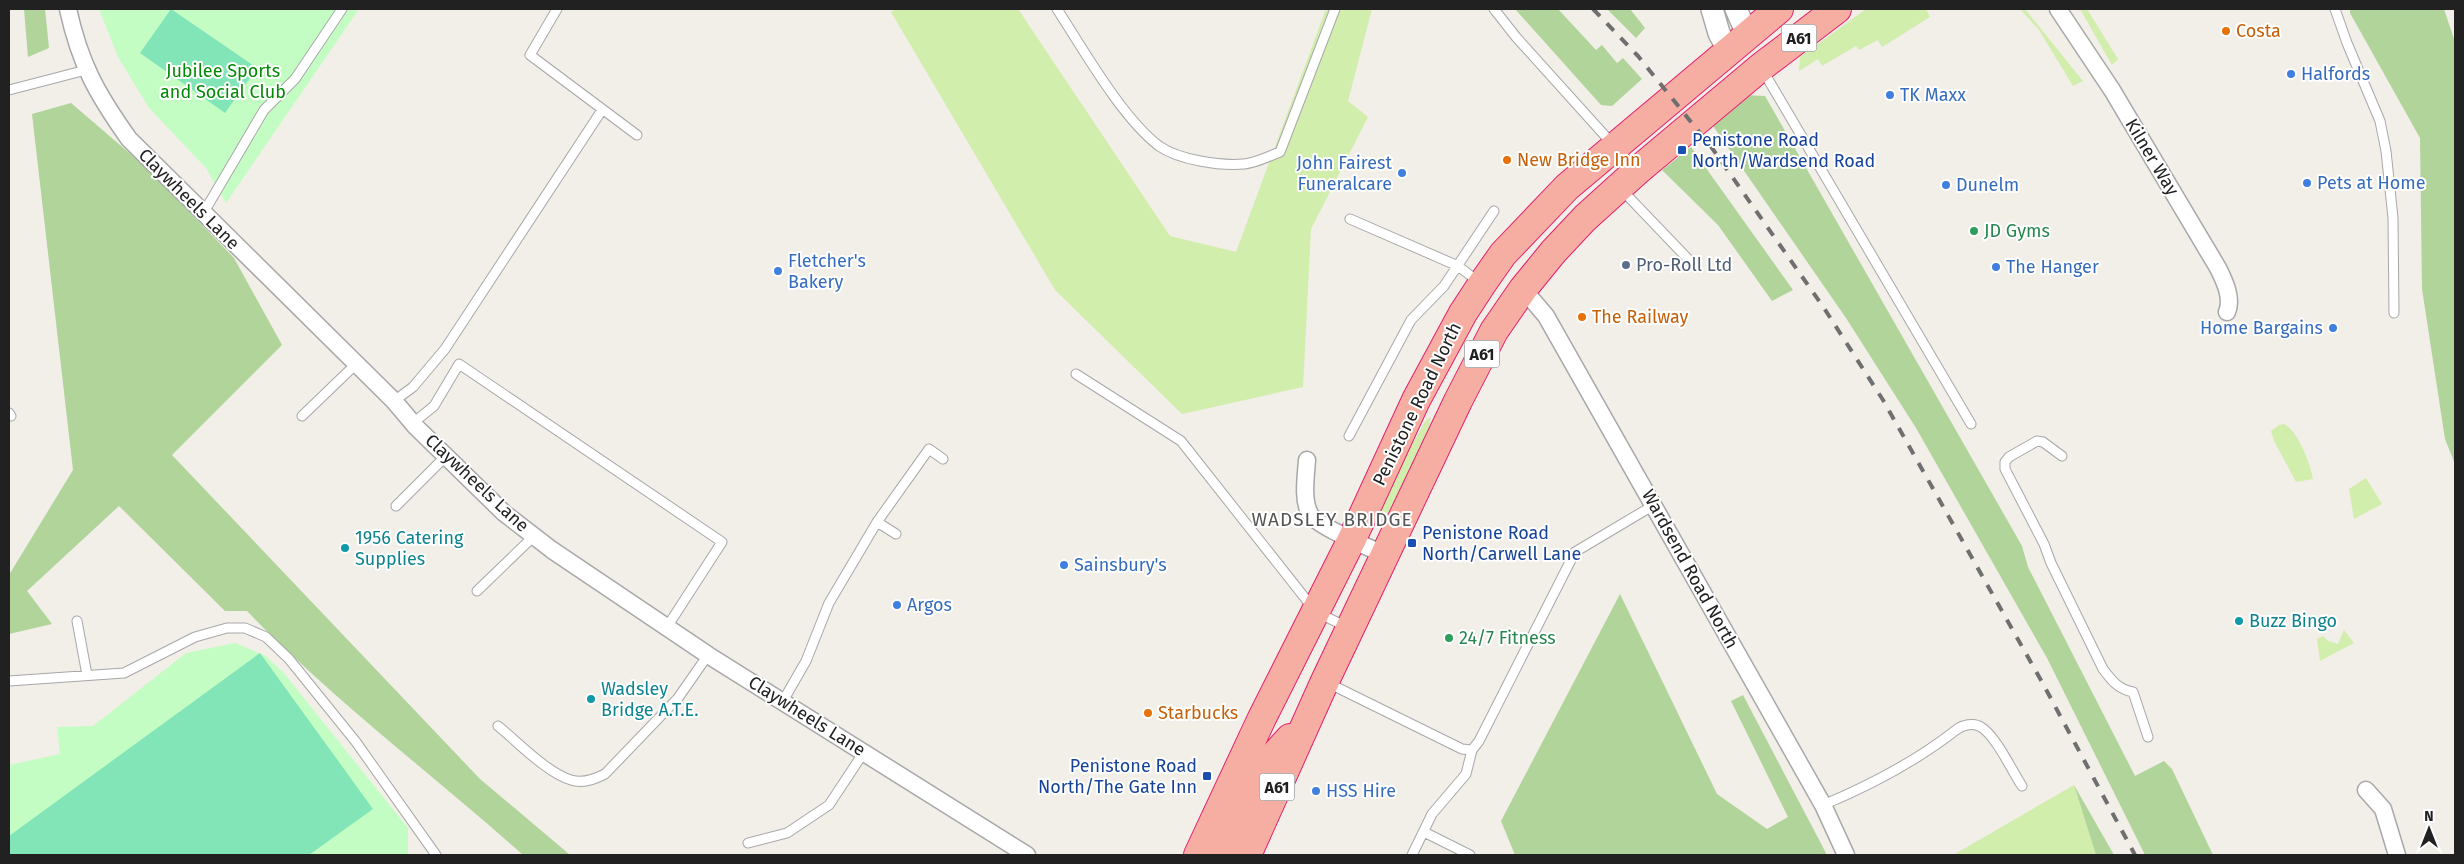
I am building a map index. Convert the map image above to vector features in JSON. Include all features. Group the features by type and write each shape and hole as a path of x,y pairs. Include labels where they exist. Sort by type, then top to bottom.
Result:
{"highway":[{"name":"A61","path":"1738,42 1779,9"},
{"name":"A61","path":"1761,67 1837,9"},
{"name":"Penistone Road North","path":"1204,855 1258,726 1352,539 1416,400 1463,313 1482,284 1503,254 1567,187 1738,42"},
{"path":"1738,42 1761,67"},
{"name":"Penistone Road North","path":"1247,855 1325,681 1462,392 1494,331 1523,289 1560,244 1628,179 1761,67"},
{"path":"1482,284 1496,280 1509,280 1523,289"},
{"path":"1204,855 1263,768 1308,719"}],"street":[{"name":"Claywheels Lane","path":"68,9 74,36 86,70 101,100 129,139 394,401 413,423 504,513 534,536 708,654 1027,855"},
{"path":"1712,9 1719,33 1738,42 1736,9"},
{"name":"Kilner Way","path":"2058,9 2112,90 2218,268 2226,284 2230,306 2227,312"},
{"name":"Wardsend Road North","path":"1523,289 1546,316 1654,505 1695,581 1823,805 1846,855"},
{"path":"1307,460 1306,495 1310,515 1323,526 1385,556"},
{"path":"2366,790 2383,809 2397,855"}],"lane":[{"path":"204,212 264,110 295,78 342,9"},
{"path":"556,9 530,55 637,136"},
{"path":"1057,9 1114,94 1142,129 1160,147 1189,158 1217,164 1245,164 1280,152 1335,9"},
{"path":"1494,9 1516,37 1616,146 1628,179 1689,260"},
{"path":"2335,9 2382,129 2393,218 2394,313"},
{"path":"1761,67 1971,424"},
{"path":"9,90 86,70"},
{"path":"394,401 413,387 445,349 602,110"},
{"path":"1349,436 1411,320 1444,286 1494,211"},
{"path":"1350,219 1458,266 1482,284"},
{"path":"302,416 355,364"},
{"path":"413,423 434,406 459,364 722,542 667,627"},
{"path":"1076,374 1181,441 1316,612 1350,628"},
{"path":"2062,456 2043,442 2037,441 2009,457 2005,462 2005,469 2044,544 2050,563 2104,669 2114,683 2122,690 2132,692 2148,737"},
{"path":"783,701 806,661 829,603 877,522 930,449 943,459"},
{"path":"396,506 446,456"},
{"path":"1412,855 1432,814 1466,774 1472,750 1479,741 1575,552 1654,505"},
{"path":"877,522 896,534"},
{"path":"477,591 534,536"},
{"path":"77,621 87,675"},
{"path":"9,681 124,673 195,637 227,628 245,628 266,637 289,659 356,742 436,855"},
{"path":"498,726 558,774 573,781 592,781 605,774 678,698 708,654"},
{"path":"1325,681 1462,749 1472,750"},
{"path":"1823,805 1868,786 1926,753 1960,728 1970,725 1980,726 1990,734 2022,786"},
{"path":"748,843 787,833 828,805 864,752"},
{"path":"1424,832 1470,855"}],"green space":[{"path":"24,9 45,9 49,48 28,57"},
{"name":"Jubilee Sports and Social Club","path":"99,9 359,9 226,203 206,168 149,108 118,57"},
{"path":"171,9 257,68 225,113 140,53"},
{"path":"896,9 1018,9 1170,236 1236,252 1326,9 1372,9 1348,101 1368,117 1311,229 1303,387 1182,414 1055,290 891,12"},
{"path":"1515,9 1558,9 1596,50 1602,45 1617,63 1623,58 1642,79 1612,106 1601,105"},
{"path":"1607,9 1630,9 1645,28 1636,38"},
{"path":"1866,9 1926,9 1930,17 1882,47 1878,40 1859,50 1856,46 1822,66 1818,59 1799,71 1800,57"},
{"path":"2020,9 2025,9 2083,81 2073,86 2039,30"},
{"path":"2080,9 2087,9 2118,59 2112,65"},
{"path":"2350,9 2444,9 2455,42 2455,464 2445,439 2422,289 2420,138 2350,13"},
{"path":"1744,95 1765,96 2022,546 2028,567 2135,776 2164,761 2172,769 2213,855 2145,855 2047,658 1916,428 1846,318 1711,123"},
{"path":"71,103 148,169 234,258 282,345 172,455 480,779 569,854 580,855 523,855 313,675 247,611 225,611 119,506 27,591 52,624 9,634 9,575 73,470 32,114"},
{"path":"1691,147 1793,290 1772,301 1718,225 1662,170"},
{"path":"1431,417 1429,428 1384,522 1383,528 1373,524 1397,471 1426,420"},
{"path":"2284,424 2289,427 2298,440 2313,479 2296,482 2274,441 2271,431"},
{"path":"2366,478 2382,504 2354,519 2349,489"},
{"path":"1620,594 1717,794 1767,829 1788,817 1731,701 1743,695 1827,855 1515,855 1501,821"},
{"path":"2344,630 2354,643 2320,661 2317,639 2323,636 2328,641 2338,644"},
{"path":"235,643 266,656 283,672 408,828 408,852 410,855 9,855 9,765 60,754 57,727 93,726 186,653"},
{"path":"260,653 373,809 309,855 9,855 9,836"},
{"path":"2074,785 2096,855 1953,855"},
{"path":"2074,785 2114,855 2096,855"}],"railway":[{"path":"1593,9 1638,56 1712,148 1824,308 1883,400 2042,682 2135,855"}],"place":[{"name":"Costa","path":"2226,31"},
{"name":"Halfords","path":"2291,74"},
{"name":"TK Maxx","path":"1890,95"},
{"name":"Penistone Road North/Wardsend Road","path":"1682,150"},
{"name":"New Bridge Inn","path":"1507,160"},
{"name":"John Fairest Funeralcare","path":"1402,173"},
{"name":"Pets at Home","path":"2307,183"},
{"name":"Dunelm","path":"1946,185"},
{"name":"JD Gyms","path":"1974,231"},
{"name":"Pro-Roll Ltd","path":"1626,265"},
{"name":"The Hanger","path":"1996,267"},
{"name":"Fletcher's Bakery","path":"778,271"},
{"name":"The Railway","path":"1582,317"},
{"name":"Home Bargains","path":"2333,328"},
{"name":"Penistone Road North/Carwell Lane","path":"1412,543"},
{"name":"1956 Catering Supplies","path":"345,548"},
{"name":"Sainsbury's","path":"1064,565"},
{"name":"Argos","path":"897,605"},
{"name":"Buzz Bingo","path":"2239,621"},
{"name":"24/7 Fitness","path":"1449,638"},
{"name":"Wadsley Bridge A.T.E.","path":"591,699"},
{"name":"Starbucks","path":"1148,713"},
{"name":"Penistone Road North/The Gate Inn","path":"1207,776"},
{"name":"HSS Hire","path":"1316,791"}],"district":[{"name":"WADSLEY BRIDGE","path":"1332,519"}]}
